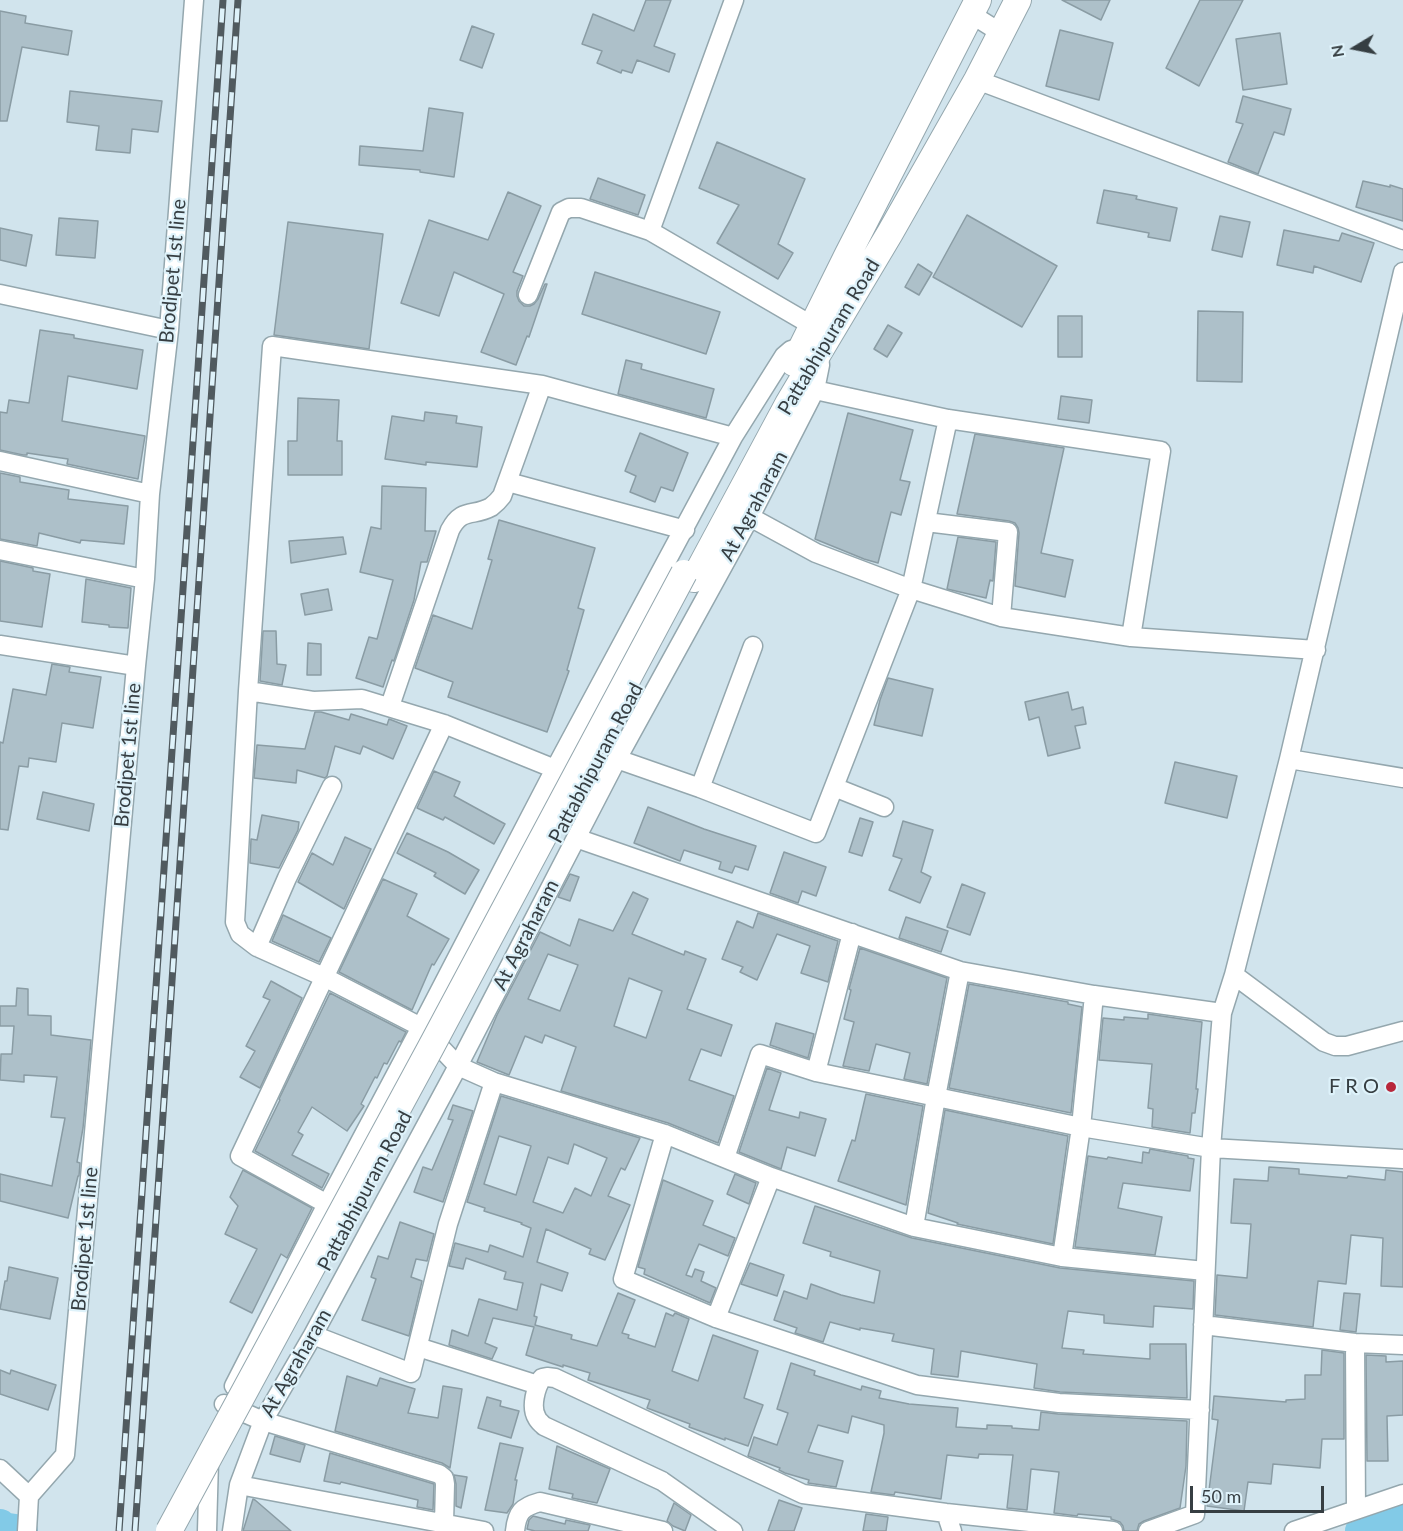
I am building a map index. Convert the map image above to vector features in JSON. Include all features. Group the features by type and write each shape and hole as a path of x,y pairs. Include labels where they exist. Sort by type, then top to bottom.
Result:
{"street":[{"name":"Brodipet 1st line","path":"29,1496 65,1455 145,579 150,494 169,330 194,0"},
{"path":"650,231 734,0"},
{"name":"Pattabhipuram Road","path":"812,341 890,233 977,80 1018,0"},
{"path":"975,7 1001,33"},
{"name":"Pattabhipuram Road","path":"182,1531 812,341 853,244 975,7"},
{"path":"977,80 1403,240"},
{"path":"528,295 561,212 569,208 581,208 650,231 812,341"},
{"path":"1148,1531 1195,1514 1211,1148 1222,1013 1234,975 1316,650 1403,272"},
{"path":"0,294 169,330"},
{"path":"207,1531 209,1434 224,1404 555,769 733,437 784,356 791,350 812,341"},
{"name":"At Agraharam","path":"232,1531 239,1485 263,1421 313,1335 458,1066 617,759 750,517 815,390 820,365 812,341"},
{"path":"733,437 542,385 272,346 248,691 235,922 240,934 257,947 324,977 421,1027 458,1066 494,1082 665,1134 771,1177 914,1227 1062,1257 1205,1271"},
{"path":"390,706 450,530 455,520 462,515 493,506 502,496 542,385"},
{"path":"815,390 948,419 1161,451 1131,637"},
{"path":"617,759 816,833 911,589 948,419"},
{"path":"0,461 150,494"},
{"path":"507,482 685,530"},
{"path":"750,517 816,553 911,589 1001,617 1131,637 1316,650"},
{"path":"926,522 1008,532 1001,617"},
{"path":"0,550 145,579"},
{"name":"Pattabhipuram Road","path":"169,1531 689,576"},
{"path":"0,645 136,666"},
{"path":"700,788 753,646"},
{"path":"248,691 313,701 362,699 390,706 444,724 555,769"},
{"path":"327,1204 240,1156 444,724"},
{"path":"1289,759 1403,778"},
{"path":"257,947 287,878 332,786"},
{"path":"834,787 884,807"},
{"path":"576,838 960,971 1094,995 1222,1013"},
{"path":"816,1072 852,933"},
{"path":"914,1227 960,971"},
{"path":"1234,975 1324,1042 1335,1046 1347,1046 1403,1031"},
{"path":"1062,1257 1081,1127 1094,995"},
{"path":"725,1158 760,1054 816,1072 1081,1127 1211,1148 1403,1159"},
{"path":"313,1335 411,1373 448,1224 494,1082"},
{"path":"665,1134 623,1280 716,1318 917,1385 1059,1403 1200,1410"},
{"path":"716,1318 771,1177"},
{"path":"1203,1325 1355,1343 1403,1345"},
{"path":"1355,1343 1356,1510"},
{"path":"418,1347 538,1385"},
{"path":"733,1531 662,1481 544,1426 536,1417 534,1408 538,1385 542,1378 555,1378 803,1494 1034,1527 1113,1531"},
{"path":"224,1404 263,1421 439,1474 444,1478 445,1484 444,1523"},
{"path":"0,1469 29,1496 27,1525"},
{"path":"239,1485 484,1531"},
{"path":"1294,1531 1403,1494"},
{"path":"515,1531 516,1517 527,1506 540,1502 663,1531"},
{"path":"946,1513 952,1531"}],"building":[{"path":"646,0 671,0 654,46 675,54 669,72 637,60 632,73 622,70 621,73 597,63 602,51 582,44 593,14 634,31"},
{"path":"1062,0 1110,0 1101,20"},
{"path":"1200,0 1243,0 1199,86 1166,68"},
{"path":"0,11 26,16 25,23 72,31 68,55 22,47 7,121 0,121"},
{"path":"472,26 494,34 482,68 460,60"},
{"path":"1060,30 1113,43 1099,100 1046,86"},
{"path":"1280,33 1287,84 1243,90 1236,39"},
{"path":"70,91 162,101 158,132 132,129 130,153 96,150 99,126 67,122"},
{"path":"1243,96 1291,109 1284,135 1274,132 1258,174 1228,162 1243,124 1236,122"},
{"path":"429,108 463,113 454,177 420,172 420,170 359,165 360,146 423,151"},
{"path":"717,142 805,179 778,244 793,253 778,279 717,243 739,205 699,188"},
{"path":"598,178 645,195 638,215 590,199"},
{"path":"1363,181 1403,189 1403,221 1356,207"},
{"path":"1104,190 1137,196 1136,199 1177,208 1170,241 1148,237 1149,233 1097,223"},
{"path":"508,192 541,206 513,272 523,276 517,291 519,301 524,306 534,304 547,284 529,337 527,336 516,365 481,352 504,294 454,272 439,316 401,303 429,220 488,240"},
{"path":"967,215 1057,266 1022,327 933,277"},
{"path":"1220,216 1250,222 1242,257 1212,250"},
{"path":"59,218 98,221 95,258 56,255"},
{"path":"288,222 383,234 369,349 274,335"},
{"path":"0,228 32,235 26,266 0,260"},
{"path":"1284,230 1339,241 1342,233 1374,243 1361,282 1314,266 1313,273 1277,265"},
{"path":"918,264 932,273 919,295 905,287"},
{"path":"595,272 720,312 706,354 582,314"},
{"path":"1198,311 1243,312 1242,382 1197,381"},
{"path":"1058,316 1082,316 1082,357 1058,357"},
{"path":"888,325 902,333 887,357 874,349"},
{"path":"40,330 143,350 137,389 68,376 62,421 145,436 138,479 67,464 68,459 27,453 23,455 0,450 0,412 7,413 9,400 29,403"},
{"path":"626,360 642,364 641,369 714,389 706,418 618,394"},
{"path":"1061,396 1092,400 1089,423 1058,419"},
{"path":"298,398 339,400 337,441 342,441 342,475 288,475 288,441 297,441"},
{"path":"425,412 457,416 456,423 482,427 477,467 426,462 426,465 385,459 392,416 424,421"},
{"path":"848,413 913,430 900,480 910,482 901,515 891,512 878,563 815,539"},
{"path":"640,433 688,453 673,491 661,487 655,502 630,492 636,476 625,471"},
{"path":"975,434 1064,448 1041,553 1073,560 1065,597 1015,586 1019,533 1015,523 957,514"},
{"path":"0,473 20,477 20,482 69,490 68,499 128,506 124,544 81,540 80,543 39,533 37,546 0,539"},
{"path":"382,486 426,488 425,531 436,531 427,562 421,562 414,600 383,687 356,678 369,637 377,639 393,580 360,572 371,527 381,529"},
{"path":"499,520 595,548 578,608 584,610 567,670 569,671 547,732 448,697 453,682 415,668 433,615 472,629 492,560 488,559"},
{"path":"343,537 346,554 291,563 289,541"},
{"path":"958,537 996,542 993,581 990,580 986,598 947,589"},
{"path":"0,561 50,574 42,627 0,621"},
{"path":"86,579 131,588 128,628 82,622"},
{"path":"328,589 332,610 305,615 301,594"},
{"path":"263,631 276,631 277,664 286,665 282,685 260,681"},
{"path":"308,643 321,644 321,675 307,675"},
{"path":"52,664 70,667 69,672 101,677 93,728 62,723 56,762 29,758 28,767 19,766 8,830 0,829 0,742 3,743 13,689 46,695"},
{"path":"888,678 933,689 922,736 874,725"},
{"path":"1068,692 1072,710 1083,707 1086,724 1075,726 1080,748 1048,756 1039,717 1029,720 1025,702"},
{"path":"315,712 349,720 351,714 387,725 389,719 407,726 393,759 363,746 360,754 335,746 325,778 297,770 296,783 254,778 257,745 305,749"},
{"path":"1175,762 1237,776 1227,818 1165,803"},
{"path":"434,771 460,782 454,796 505,824 494,844 445,817 443,820 417,808"},
{"path":"43,792 94,804 89,831 37,819"},
{"path":"648,807 756,846 748,870 735,866 732,873 719,869 721,862 684,850 680,861 634,843"},
{"path":"262,815 299,822 298,830 279,868 250,863 251,839 257,840"},
{"path":"860,818 873,822 862,856 849,852"},
{"path":"903,821 933,830 921,872 931,877 920,903 889,890 902,859 893,856"},
{"path":"407,833 448,852 479,870 465,894 434,876 436,873 397,853"},
{"path":"345,837 371,849 344,909 298,882 312,853 333,865"},
{"path":"784,852 826,867 816,896 802,891 798,903 770,893"},
{"path":"570,874 579,877 570,901 558,897"},
{"path":"383,879 417,894 407,916 449,939 434,965 432,964 412,1010 339,972"},
{"path":"962,884 985,893 970,935 947,927"},
{"path":"633,892 648,899 632,934 684,955 685,951 706,959 687,1009 732,1025 721,1056 701,1049 689,1080 734,1096 718,1143 668,1123 561,1091 576,1047 545,1035 542,1043 525,1036 509,1075 477,1062 497,1015 540,932 570,946 579,919 613,931","holes":["548,954 578,965 560,1011 528,999","629,978 662,991 646,1038 614,1026"]},
{"path":"758,913 838,941 828,982 801,973 810,946 777,934 757,980 740,972 743,967 722,959 737,921 753,928"},
{"path":"283,915 331,938 319,962 272,941"},
{"path":"906,917 948,931 941,952 899,938"},
{"path":"860,948 947,978 927,1084 904,1079 910,1053 876,1044 869,1071 843,1066 854,1022 844,1019"},
{"path":"271,981 302,998 260,1088 240,1077 255,1051 246,1046 270,1000 263,997"},
{"path":"969,984 1068,1002 1068,1004 1082,1007 1071,1113 949,1088"},
{"path":"17,988 28,989 28,1015 51,1016 51,1035 91,1040 83,1128 77,1162 80,1163 79,1176 68,1218 0,1201 0,1174 52,1186 65,1118 51,1117 57,1077 24,1075 24,1082 0,1080 1,1054 12,1054 14,1026 0,1026 0,1006 16,1006"},
{"path":"330,993 406,1032 387,1064 384,1063 377,1078 375,1077 361,1104 364,1106 347,1131 312,1107 298,1132 303,1135 292,1155 329,1174 322,1188 255,1151"},
{"path":"1148,1014 1202,1022 1196,1089 1198,1089 1190,1133 1152,1127 1153,1109 1148,1108 1152,1064 1099,1060 1103,1018 1148,1019"},
{"path":"776,1023 814,1034 808,1058 770,1045"},
{"path":"767,1068 781,1073 769,1110 799,1118 800,1112 826,1119 815,1156 787,1147 781,1169 739,1152"},
{"path":"866,1094 923,1106 906,1205 838,1181 852,1140 855,1141"},
{"path":"501,1096 640,1138 625,1170 621,1168 608,1196 630,1205 605,1260 589,1254 591,1249 546,1229 537,1262 568,1273 562,1291 541,1284 534,1316 537,1317 535,1325 572,1335 571,1339 597,1346 618,1293 635,1300 622,1333 629,1335 628,1338 655,1347 666,1313 673,1316 675,1313 689,1319 672,1371 698,1381 713,1335 758,1351 744,1398 763,1405 748,1446 689,1427 690,1424 647,1408 650,1400 588,1380 590,1373 526,1355 534,1327 493,1318 485,1343 497,1348 492,1359 449,1345 452,1330 468,1336 479,1299 517,1310 523,1283 504,1279 506,1272 466,1258 463,1269 449,1266 455,1243 488,1252 490,1245 523,1257 531,1228 484,1211 485,1208 467,1202","holes":["499,1136 531,1146 516,1195 484,1184","574,1144 607,1158 591,1196 575,1188 563,1213 533,1202 548,1157 568,1164"]},
{"path":"453,1105 473,1111 443,1202 414,1192 423,1167 432,1170 453,1120 448,1119"},
{"path":"945,1110 1068,1136 1053,1244 957,1224 928,1213"},
{"path":"1150,1149 1194,1159 1190,1191 1123,1183 1118,1208 1162,1217 1155,1255 1075,1247 1088,1156 1142,1163 1143,1152 1149,1153"},
{"path":"1269,1167 1299,1169 1299,1174 1385,1180 1386,1170 1403,1172 1403,1287 1381,1286 1383,1238 1351,1235 1346,1284 1318,1281 1313,1327 1215,1315 1217,1275 1247,1278 1251,1224 1231,1223 1234,1179 1268,1181"},
{"path":"243,1170 312,1208 287,1258 281,1254 252,1313 230,1302 257,1249 225,1234 238,1206 230,1197"},
{"path":"735,1174 756,1183 749,1204 727,1194"},
{"path":"663,1180 713,1201 703,1225 735,1238 728,1256 699,1244 686,1275 692,1277 695,1269 704,1272 701,1281 716,1288 710,1303 644,1274 645,1269 638,1267"},
{"path":"815,1206 912,1238 1060,1268 1194,1281 1193,1309 1154,1306 1153,1327 1104,1323 1104,1315 1068,1311 1062,1348 1084,1350 1083,1354 1150,1359 1150,1344 1186,1344 1187,1398 1060,1392 1034,1388 1037,1364 961,1351 958,1377 931,1374 934,1349 892,1341 894,1334 860,1328 860,1330 830,1322 823,1342 795,1333 797,1328 774,1320 784,1291 807,1299 811,1284 841,1295 874,1303 880,1271 830,1256 831,1252 803,1243"},
{"path":"400,1222 434,1234 427,1261 416,1259 411,1277 422,1281 409,1336 362,1320 376,1279 371,1277 378,1256 388,1259"},
{"path":"750,1263 784,1275 777,1296 741,1284"},
{"path":"9,1267 58,1278 50,1319 0,1309"},
{"path":"1344,1293 1360,1294 1356,1332 1340,1330"},
{"path":"1322,1350 1344,1353 1344,1439 1322,1439 1320,1468 1273,1464 1271,1484 1248,1482 1244,1511 1207,1506 1218,1420 1212,1419 1214,1396 1286,1402 1286,1400 1305,1399 1305,1375 1321,1375"},
{"path":"1366,1355 1386,1356 1386,1362 1403,1361 1403,1415 1387,1416 1388,1461 1367,1461"},
{"path":"791,1363 815,1371 814,1375 861,1390 862,1386 881,1391 879,1398 909,1404 958,1408 956,1427 987,1429 987,1425 1039,1430 1041,1412 1187,1421 1186,1466 1180,1508 1144,1521 1139,1524 1137,1531 1124,1531 1120,1522 1111,1517 1054,1513 1059,1472 1031,1469 1027,1510 1007,1508 1013,1455 979,1454 978,1458 947,1455 941,1499 895,1492 894,1495 871,1492 884,1425 852,1416 848,1433 818,1425 808,1452 843,1461 836,1487 808,1483 809,1480 785,1473 779,1470 780,1468 748,1456 754,1437 777,1445 788,1413 777,1409"},
{"path":"0,1370 10,1374 11,1370 56,1385 48,1410 0,1394"},
{"path":"347,1376 377,1386 380,1378 415,1389 408,1413 438,1418 443,1386 462,1389 450,1468 442,1463 335,1431"},
{"path":"487,1397 501,1401 500,1406 519,1411 511,1438 478,1428"},
{"path":"275,1436 305,1445 300,1462 270,1454"},
{"path":"500,1443 523,1448 515,1480 517,1480 513,1504 507,1513 485,1510"},
{"path":"557,1446 610,1469 597,1503 572,1498 573,1494 549,1489"},
{"path":"330,1453 434,1484 433,1510 417,1507 418,1500 341,1482 340,1484 324,1481"},
{"path":"454,1475 467,1477 461,1508 456,1506"},
{"path":"253,1499 255,1500 291,1531 243,1531"},
{"path":"779,1500 802,1508 794,1531 768,1531"},
{"path":"674,1503 691,1515 685,1531 667,1521"},
{"path":"866,1514 888,1517 886,1531 863,1531"},
{"path":"533,1516 565,1524 566,1520 590,1525 588,1531 535,1531 527,1529 529,1520"}],"waterway":[{"path":"1361,1531 1403,1519"},
{"path":"0,1525 2,1528 22,1531"}],"railway":[{"path":"119,1531 223,0"},
{"path":"135,1531 238,0"}],"place":[{"name":"F R O","path":"1391,1087"}]}
